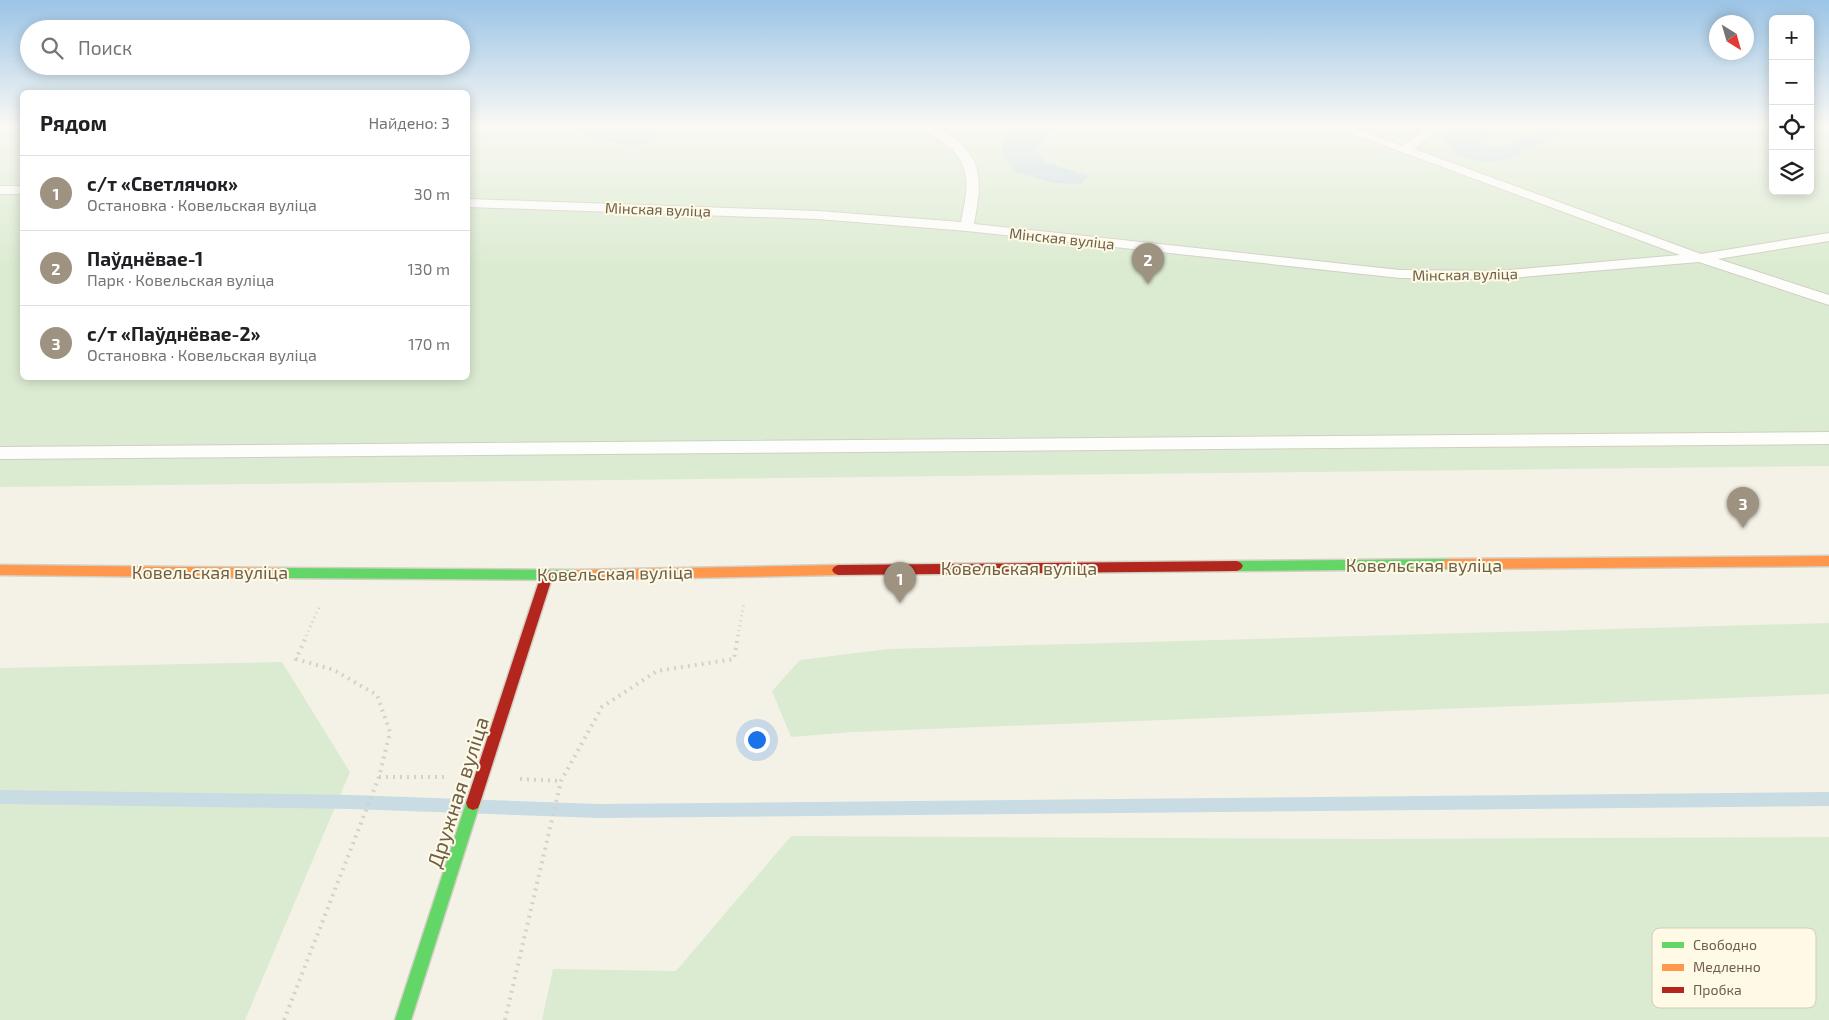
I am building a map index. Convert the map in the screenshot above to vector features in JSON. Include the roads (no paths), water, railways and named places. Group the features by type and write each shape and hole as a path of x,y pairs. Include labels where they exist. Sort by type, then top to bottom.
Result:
{"main road":[{"name":"Ковельская вуліца","path":"0,570 547,575 750,570 1829,561"},
{"name":"Дружная вуліца","path":"403,1020 547,575"}],"lane":[{"path":"967,227 974,184 973,173"},
{"path":"1466,173 1700,258 1829,237"},
{"path":"0,190 20,190"},
{"name":"Мінская вуліца","path":"470,203 818,215 967,227 1400,274 1498,275 1700,258 1829,300"},
{"path":"0,453 1829,438"}],"waterway":[{"path":"0,797 351,802 599,811 1829,799"}],"place":[{"name":"Паўднёвае-1","path":"1148,284"},
{"name":"с/т «Паўднёвае-2»","path":"1743,528"},
{"name":"с/т «Светлячок»","path":"900,603"}]}
